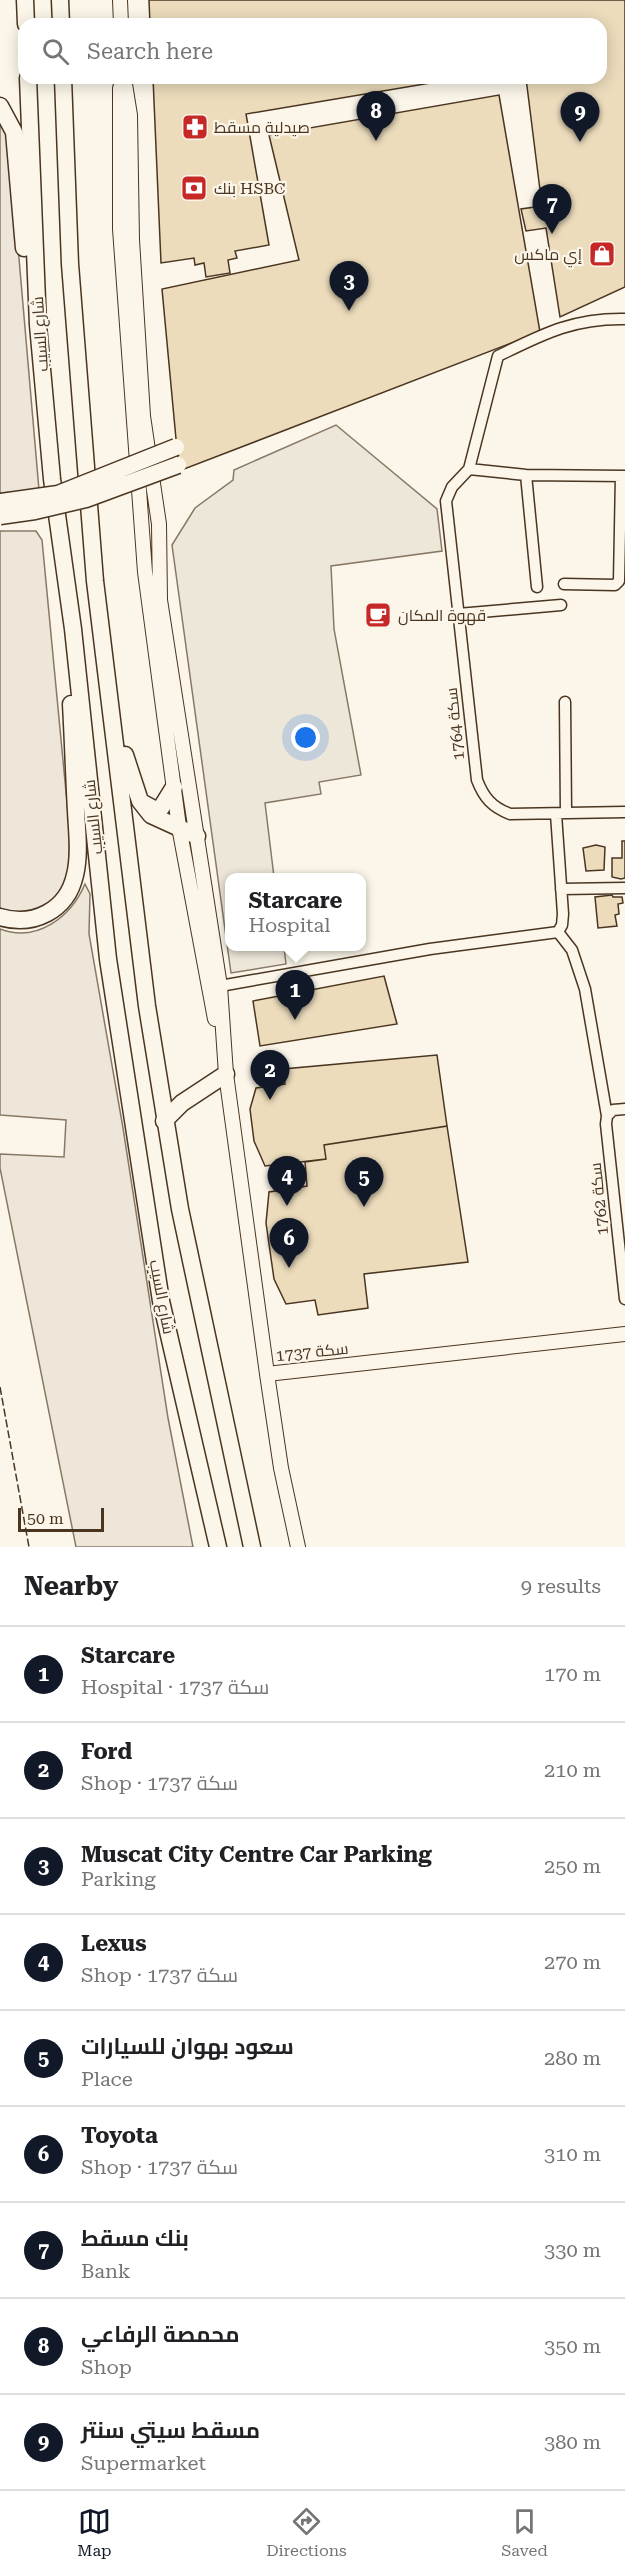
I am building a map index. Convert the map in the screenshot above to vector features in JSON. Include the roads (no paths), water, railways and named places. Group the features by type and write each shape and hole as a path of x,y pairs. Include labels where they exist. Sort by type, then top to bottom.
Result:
{"highway":[{"path":"26,0 26,18"},
{"path":"60,0 61,18"},
{"name":"شارع السيب","path":"28,84 38,325 51,479 74,628 108,959 161,1301 218,1547"},
{"name":"شارع السيب","path":"63,84 70,264 95,582 147,1006 164,1121 195,1284 252,1547"},
{"path":"0,106 14,132 25,256 38,325"},
{"path":"0,502 58,494 176,447"},
{"path":"0,516 35,512 86,499 178,465"},
{"path":"0,917 21,920 48,914 69,891 75,875 77,846 69,647 74,628"},
{"path":"114,723 140,801 151,815 197,836"},
{"path":"140,801 154,809 162,808 174,787"},
{"path":"164,1121 182,1103 226,1074"},
{"path":"199,1466 198,1501 207,1547"}],"street":[{"path":"120,0 121,18"},
{"path":"122,84 120,229 137,492 145,572 179,827 220,1054 226,1074"},
{"path":"123,84 130,115 132,240 143,416 159,524 160,600 220,986 226,1074"},
{"path":"564,584 615,585 619,581 623,476 526,475 469,470 498,356 572,323 595,319 625,319"},
{"name":"سكة 1764","path":"469,470 452,487 446,501 477,780 482,794 499,809 510,813 625,812"},
{"path":"526,475 537,587"},
{"path":"458,614 561,605"},
{"path":"220,986 430,949 558,932 562,925 561,814 565,702"},
{"path":"561,889 625,888"},
{"name":"سكة 1762","path":"558,932 572,950 585,988 607,1116 625,1299"},
{"name":"سكة 1737","path":"226,1074 267,1374 625,1334"},
{"path":"607,1116 613,1110 625,1109"},
{"path":"267,1374 298,1547"},
{"path":"291,1515 303,1547"}],"place":[{"name":"صيدلية مسقط","path":"195,127"},
{"name":"محمصة الرفاعي","path":"376,141"},
{"name":"مسقط سيتي سنتر","path":"580,142"},
{"name":"بنك HSBC","path":"194,188"},
{"name":"بنك مسقط","path":"552,234"},
{"name":"إي ماكس","path":"602,254"},
{"name":"Muscat City Centre Car Parking","path":"349,311"},
{"name":"قهوة المكان","path":"378,615"},
{"name":"Starcare","path":"295,1020"},
{"name":"Ford","path":"270,1100"},
{"name":"Lexus","path":"287,1206"},
{"name":"سعود بهوان للسيارات","path":"364,1207"},
{"name":"Toyota","path":"289,1268"}]}
